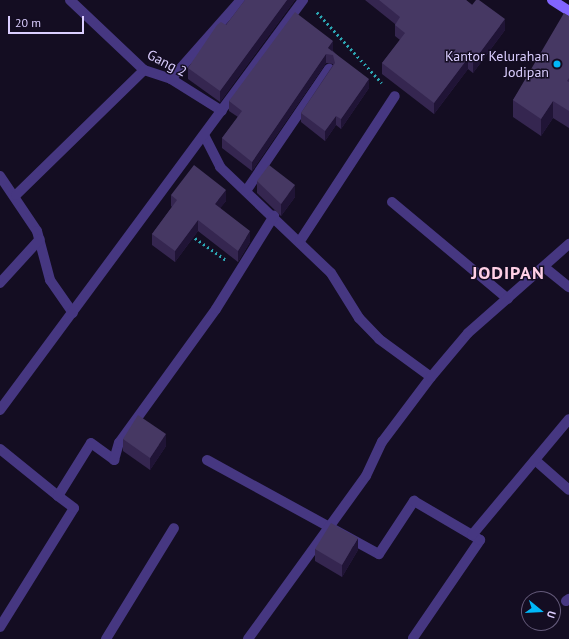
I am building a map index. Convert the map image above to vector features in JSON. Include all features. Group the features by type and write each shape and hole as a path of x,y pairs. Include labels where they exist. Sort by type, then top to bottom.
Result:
{"main road":[{"path":"552,0 569,11"}],"street":[{"name":"Gang 2","path":"70,0 144,70 171,79 222,111"},
{"path":"171,79 240,0"},
{"path":"0,410 222,111 307,3"},
{"path":"246,191 329,69"},
{"path":"16,195 144,70"},
{"path":"300,241 395,96"},
{"path":"204,135 220,167 274,216 331,273 359,318 379,339 431,377"},
{"path":"0,176 16,195 40,239 50,280 73,313"},
{"path":"392,202 508,299"},
{"path":"58,496 91,444 114,460 119,443 241,271 274,216"},
{"path":"0,283 40,239"},
{"path":"248,639 366,476 382,442 431,377 468,333 544,268 569,244"},
{"path":"544,268 569,287"},
{"path":"472,535 569,419"},
{"path":"0,450 74,508 0,627"},
{"path":"208,460 331,526 379,554 414,501 480,540 413,638"},
{"path":"535,460 569,490"},
{"path":"106,639 174,528"}],"path":[{"path":"307,3 395,96"},
{"path":"183,230 241,271"}],"building":[{"path":"245,0 287,0 220,91 188,68 217,25 221,22 226,25"},
{"path":"379,0 466,0 472,5 476,0 479,0 505,19 473,62 468,58 434,103 382,63 405,33 395,25 400,17"},
{"path":"295,12 333,41 328,48 369,79 341,119 336,116 325,131 301,113 335,63 333,55 326,54 252,162 222,138 242,111 229,101"},
{"name":"Kantor Kelurahan Jodipan","path":"564,13 569,16 569,78 567,81 569,82 569,111 553,101 541,119 513,100"},
{"path":"194,165 226,190 215,204 250,231 238,251 198,220 175,251 152,234 177,200 171,195"},
{"path":"269,165 295,185 281,204 257,181"},
{"path":"138,415 166,434 150,458 123,439"},
{"path":"331,523 358,538 342,565 315,549"}],"place":[{"name":"Kantor Kelurahan Jodipan","path":"557,64"}],"district":[{"name":"JODIPAN","path":"508,273"}]}
